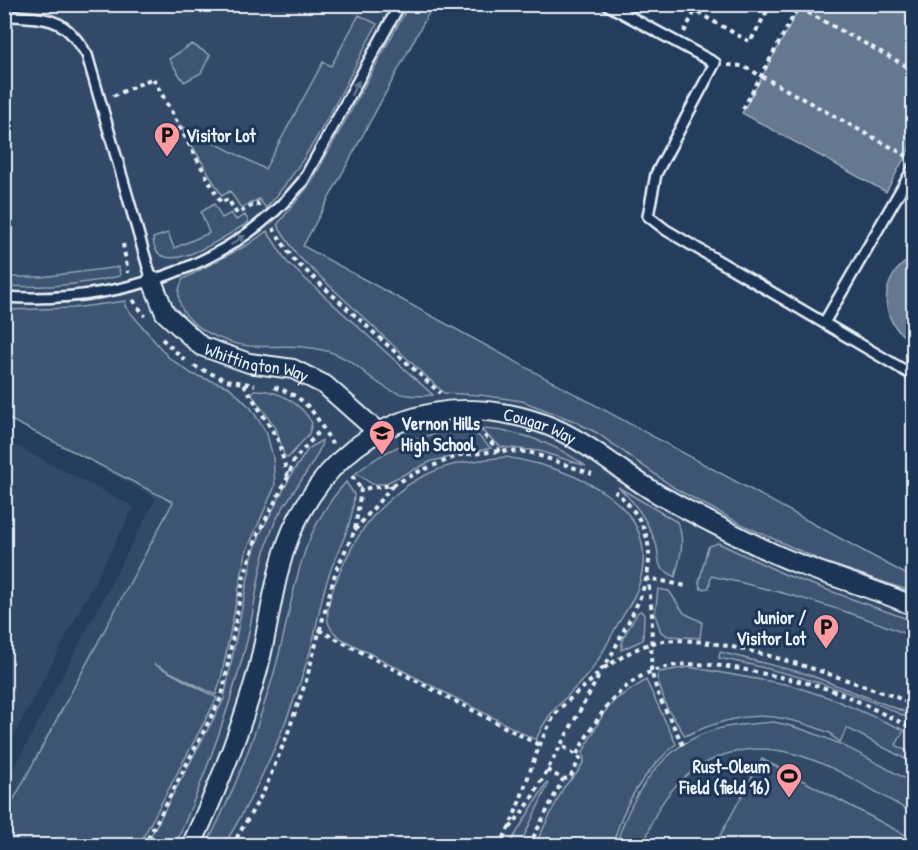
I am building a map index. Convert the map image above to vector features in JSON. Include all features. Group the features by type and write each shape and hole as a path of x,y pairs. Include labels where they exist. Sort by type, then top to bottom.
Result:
{"street":[{"name":"Whittington Way","path":"152,281 165,314 201,346 249,363 292,369 301,373 325,385 378,432"},
{"name":"Cougar Way","path":"191,846 238,734 257,673 282,564 296,522 321,483 341,460 378,432 407,418 456,409 497,411 542,423 585,444 657,493 759,547 791,562 914,606"}],"lane":[{"path":"4,297 78,294 152,281 187,268 231,245 267,220 285,204 303,181 400,4"},
{"path":"606,4 715,63 656,174 648,216 666,230 914,376"},
{"path":"4,15 57,21 74,36 87,55 152,281"},
{"path":"824,323 914,167"}],"path":[{"path":"678,43 695,12 750,42 771,4"},
{"path":"792,4 914,70"},
{"path":"743,109 799,6"},
{"path":"715,63 743,66 914,160"},
{"path":"112,97 153,78 221,203 228,199 237,214 257,203 292,259 500,451"},
{"path":"914,226 914,231"},
{"path":"244,383 278,440 288,477"},
{"path":"144,846 222,696 244,576 258,534 288,477 294,460 323,427"},
{"path":"355,530 361,489 393,485 460,455 500,451 530,452 564,463 597,478"},
{"path":"232,846 264,791 286,738 306,681 336,570 355,530 393,485"},
{"path":"612,489 626,501 641,523 651,553 648,578 652,642 651,671 659,697 683,745"},
{"path":"648,578 686,586"},
{"path":"505,835 529,803 637,607 648,578"},
{"path":"319,630 541,746"},
{"path":"499,846 520,802 556,714 603,669 652,642 689,640 774,658 896,697 914,706"},
{"path":"576,754 596,718 614,697 651,671 666,665 720,664 795,679 837,692 911,727"},
{"path":"547,770 563,779 570,778 576,770 580,758 561,745"},
{"path":"529,846 563,779"}],"shaded area":[{"name":"Vernon Hills High School","path":"5,5 434,5 304,247 913,582 913,845 5,845 4,787 156,498 5,415"},
{"path":"409,5 433,5 303,246 913,578 913,592 822,561 741,524 676,489 597,433 574,421 522,401 444,393 297,255 277,225 311,183"},
{"path":"801,5 913,5 913,142 886,192 742,113"},
{"path":"359,15 377,24 327,120 299,166 266,208 259,199 241,208 230,191 222,196 180,125 265,169 323,62 331,66"},
{"path":"192,44 210,55 201,73 184,82 169,59"},
{"path":"214,204 222,218 231,213 236,220 245,215 249,222 211,245 180,257 166,257 157,252 153,238 168,233 174,248 209,233 201,212"},
{"path":"267,231 287,262 433,395 413,396 398,393 375,381 342,357 327,351 297,346 237,344 223,340 197,326 187,316 181,305 179,293 183,279 249,244"},
{"path":"913,257 913,342 901,334 893,323 886,300 893,276 901,265"},
{"path":"119,267 120,276 91,282 34,287 5,286 5,277 41,277"},
{"path":"126,301 125,306 168,357 192,374 229,387 251,408 267,434 273,457 275,486 246,552 216,695 154,664 217,698 139,845 5,845 5,816 173,502 5,417 5,310 73,308"},
{"path":"254,390 271,392 288,399 302,409 312,423 309,434 288,458 284,455 276,428 252,395"},
{"path":"452,429 471,429 491,448 432,461 384,484 372,484 356,473 378,457 401,445"},
{"path":"480,429 522,435 562,451 586,466 539,451 501,447"},
{"path":"5,440 134,507 5,753"},
{"path":"322,440 310,467 275,522 261,566 247,641 232,693 206,769 176,843 175,845 146,845 224,699 252,557 260,534 308,449"},
{"path":"506,457 557,470 582,480 606,494 625,510 638,531 643,555 639,584 632,601 592,669 548,718 536,740 342,639 332,630 328,622 330,600 345,560 364,528 384,505 417,479 445,467"},
{"path":"346,482 354,494 351,517 324,590 310,652 293,703 262,776 224,845 206,845 244,762 259,719 273,676 305,550 315,527"},
{"path":"618,487 677,522 682,542 675,577 661,568 656,544 645,520 636,506"},
{"path":"718,543 786,575 913,621 913,637 839,609 711,576 709,588 701,589 699,583 707,550 709,546"},
{"path":"658,589 669,591 684,613 702,622 700,638 668,636 661,632 655,615"},
{"path":"641,611 644,615 643,640 621,650 623,638 638,612"},
{"path":"720,652 807,674 913,715 911,719 863,698 817,682 719,658"},
{"path":"689,667 790,685 833,699 904,730 896,745 913,755 913,763 847,728 840,742 832,734 812,726 775,717 758,716 724,721 685,736 666,706 657,677 659,672"},
{"path":"646,680 676,744 654,766 636,789 623,815 613,845 535,845 564,787 584,761 583,752 603,714 616,699"},
{"path":"774,722 829,739 913,783 913,813 832,768 804,757 776,750 748,749 719,757 682,780 661,805 651,824 645,845 616,845 632,804 643,785 672,753 709,731"},
{"name":"Rust-Oleum Field (field 16)","path":"762,759 913,839 913,845 715,845"},
{"path":"547,782 548,785 520,845 509,845"}],"place":[{"name":"Visitor Lot","path":"167,158"},
{"name":"Vernon Hills High School","path":"382,456"},
{"name":"Junior / Visitor Lot","path":"826,650"},
{"name":"Rust-Oleum Field (field 16)","path":"789,799"}]}
